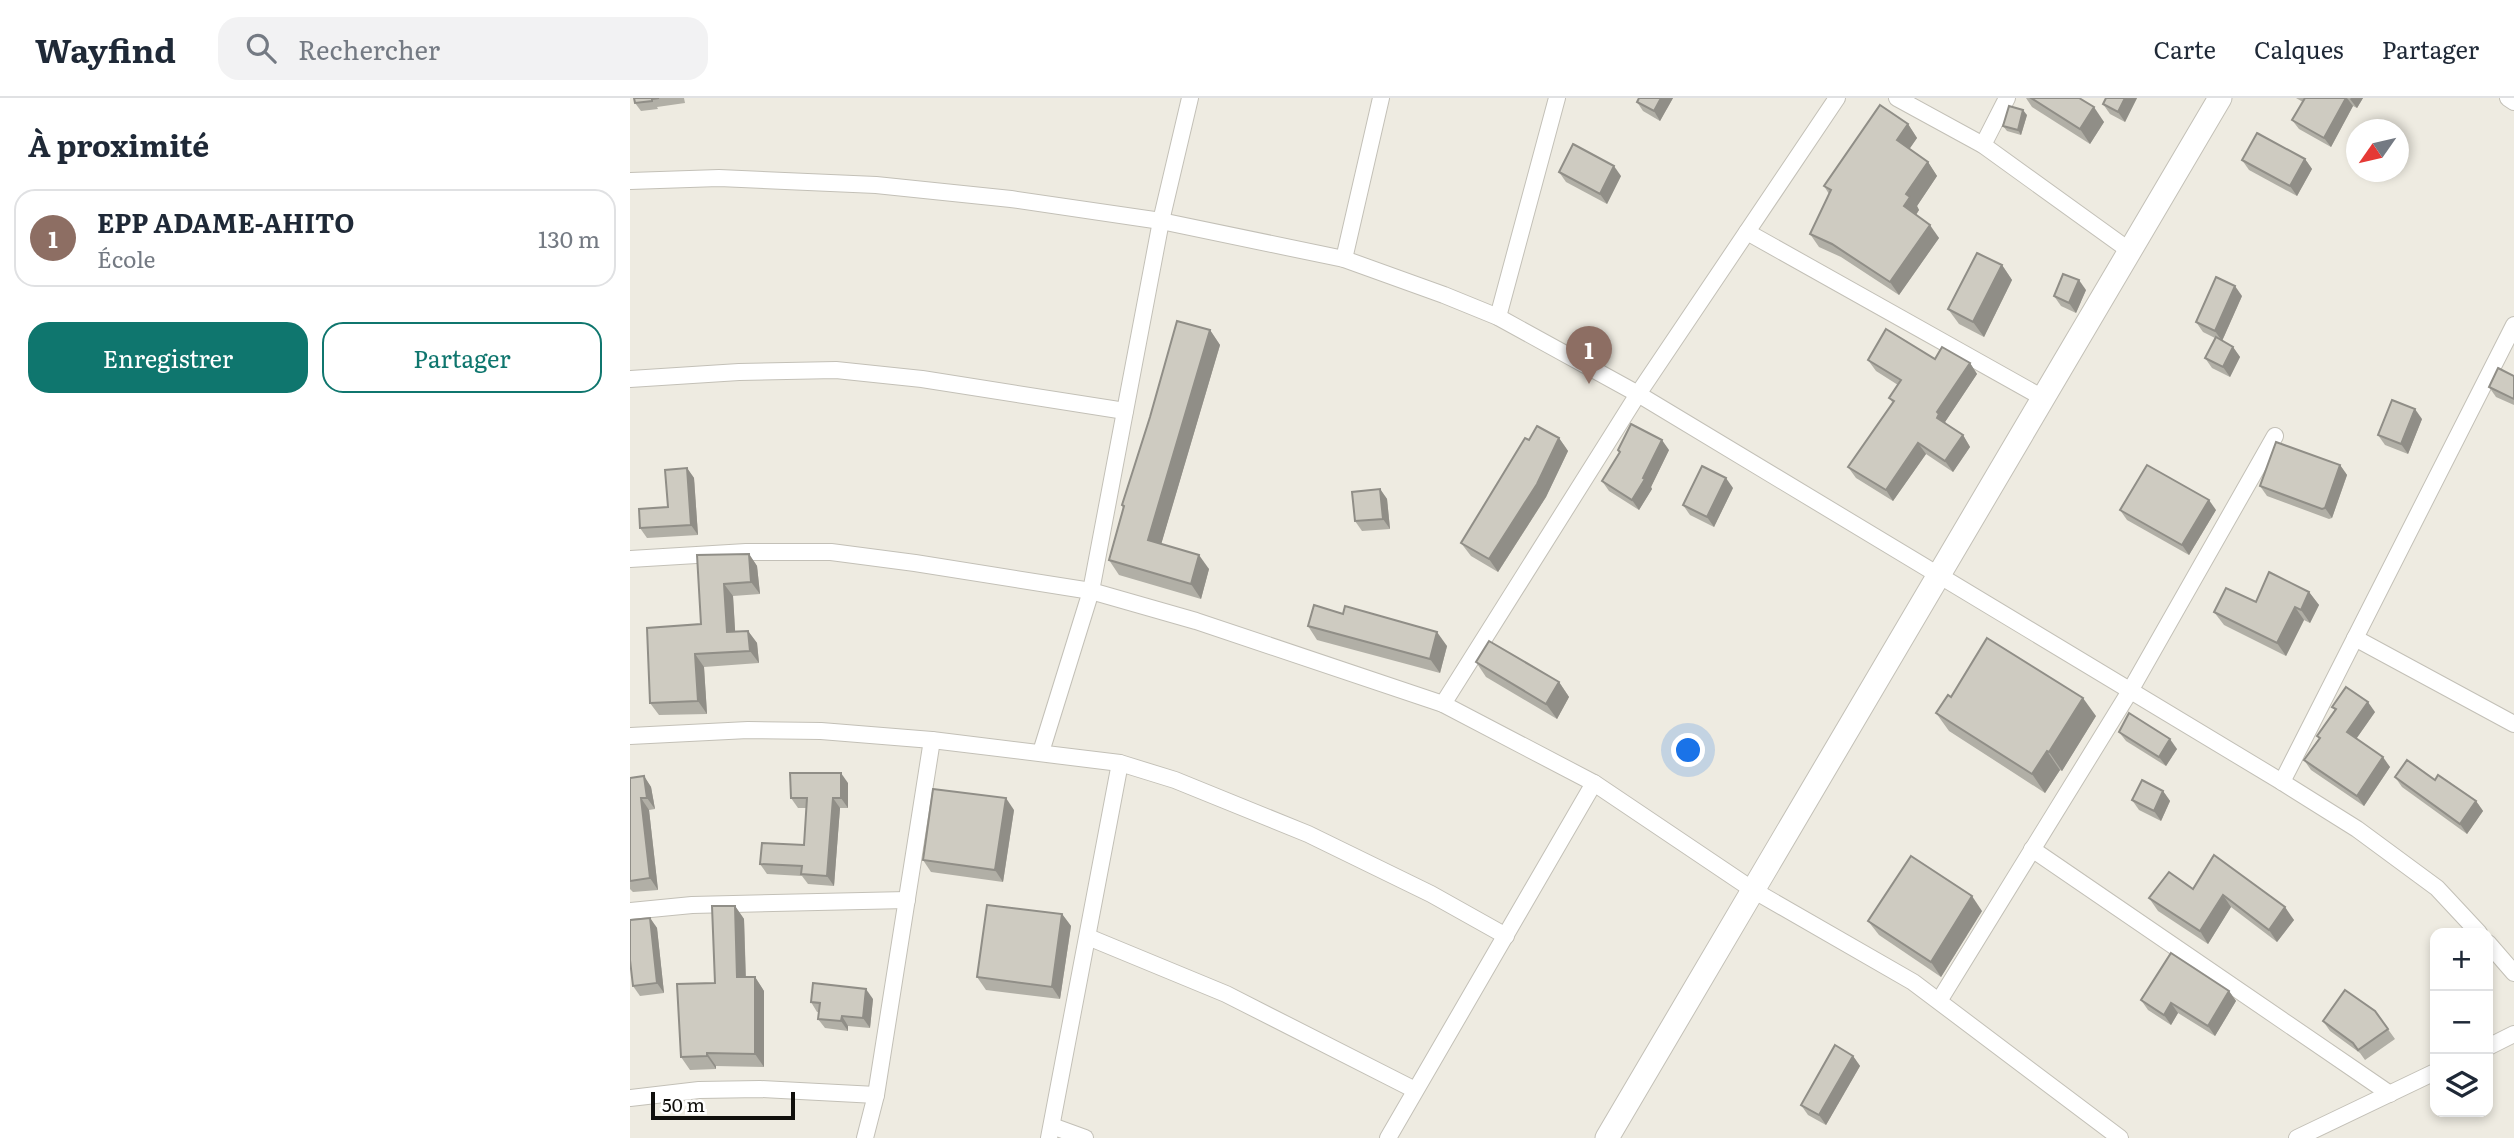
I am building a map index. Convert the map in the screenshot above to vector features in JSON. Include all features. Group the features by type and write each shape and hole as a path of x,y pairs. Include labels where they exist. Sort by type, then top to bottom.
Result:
{"main road":[{"path":"1607,1138 2220,98"}],"street":[{"path":"1041,752 1091,591 1161,221 1190,98"},
{"path":"1344,259 1381,98"},
{"path":"1498,317 1557,98"},
{"path":"1443,704 1638,394 1837,98"},
{"path":"1896,98 1983,145 2130,251"},
{"path":"1983,145 2007,98"},
{"path":"2508,98 2514,102"},
{"path":"630,181 719,178 876,184 1012,199 1161,221 1344,259 1444,295 1498,317 1638,394 2282,782 2357,829 2437,888 2474,928"},
{"path":"1747,232 2043,398"},
{"path":"2282,782 2514,325"},
{"path":"630,379 739,372 836,370 922,379 1125,411"},
{"path":"1939,1001 2130,691 2275,436"},
{"path":"630,559 746,552 831,552 1091,591 1196,621 1443,704 1594,783 1753,890 1913,982 2120,1138"},
{"path":"2355,638 2514,724"},
{"path":"630,736 772,730 821,731 932,740 1119,763 1175,780 1308,834 1431,894 1506,936"},
{"path":"865,1138 876,1095 932,740"},
{"path":"1085,1138 1050,1132 1119,763"},
{"path":"1388,1138 1594,783"},
{"path":"2032,849 2390,1094"},
{"path":"630,911 692,905 907,900"},
{"path":"1088,937 1226,994 1415,1090"},
{"path":"2493,949 2514,973"},
{"path":"2493,1044 2514,1034"},
{"path":"2297,1138 2430,1074"},
{"path":"630,1098 699,1090 760,1089 876,1095"}],"building":[{"path":"634,98 659,98 635,103"},
{"path":"1639,98 1661,98 1654,111 1637,102"},
{"path":"2031,98 2079,98 2094,107 2080,129"},
{"path":"2106,98 2125,98 2118,112 2103,104"},
{"path":"2305,98 2346,98 2324,138 2292,120"},
{"path":"1880,105 1908,124 1897,140 1928,162 1906,194 1910,197 1904,206 1930,225 1890,282 1832,244 1810,234 1831,190 1824,186"},
{"path":"2009,106 2023,110 2018,130 2003,126"},
{"path":"2257,133 2305,159 2290,186 2242,160"},
{"path":"1573,144 1614,166 1600,194 1559,172"},
{"path":"1977,253 2002,265 1973,322 1948,309"},
{"path":"2063,274 2079,280 2069,303 2054,296"},
{"path":"2216,277 2235,286 2215,331 2196,322"},
{"path":"1177,321 1210,330 1148,540 1199,555 1191,584 1109,560 1124,506 1122,505"},
{"path":"1886,329 1935,359 1942,347 1970,363 1937,412 1937,418 1963,435 1945,461 1918,443 1886,490 1848,467 1894,401 1889,398 1901,380 1868,360"},
{"path":"2216,337 2233,347 2223,367 2205,358"},
{"path":"2498,368 2514,376 2514,399 2489,387"},
{"path":"2392,400 2415,409 2401,444 2378,435"},
{"path":"1631,424 1662,440 1643,478 1645,479 1632,500 1602,481 1620,452 1618,450"},
{"path":"1537,426 1559,438 1537,484 1489,559 1461,543 1525,438 1529,440"},
{"path":"2276,442 2340,465 2325,508 2260,486"},
{"path":"2147,465 2209,500 2182,545 2120,510"},
{"path":"1702,466 1726,478 1707,517 1683,505"},
{"path":"687,468 691,525 640,528 639,509 668,507 665,470"},
{"path":"1380,489 1383,519 1355,521 1352,492"},
{"path":"749,554 751,582 724,584 727,632 748,631 750,651 695,654 698,701 650,703 647,628 701,624 697,555"},
{"path":"2269,572 2309,592 2301,610 2295,607 2277,643 2214,612 2226,588 2256,602"},
{"path":"1314,605 1343,614 1345,606 1437,632 1430,659 1308,626"},
{"path":"1987,638 2083,698 2032,774 1936,713 1948,695 1951,697"},
{"path":"1489,641 1559,682 1546,704 1476,662"},
{"path":"2346,687 2368,702 2347,732 2383,757 2357,796 2304,760 2320,738 2317,736 2336,709 2332,707"},
{"path":"2129,713 2170,739 2159,757 2119,732"},
{"path":"2407,760 2435,780 2438,775 2476,801 2460,824 2395,777"},
{"path":"790,773 841,773 841,798 833,798 827,876 801,874 802,866 760,864 762,843 804,845 807,798 791,798"},
{"path":"644,776 647,798 641,798 650,878 630,881 630,778"},
{"path":"2142,780 2163,791 2154,811 2132,800"},
{"path":"933,789 1006,798 995,870 923,860"},
{"path":"2214,855 2285,907 2269,930 2223,895 2200,931 2149,898 2169,872 2193,889"},
{"path":"1911,856 1972,896 1931,962 1868,921"},
{"path":"987,905 1062,914 1052,987 977,977"},
{"path":"712,906 735,906 737,977 755,977 755,1054 707,1053 707,1056 681,1057 677,984 715,983"},
{"path":"650,918 657,983 633,986 630,920"},
{"path":"2171,953 2229,991 2208,1026 2171,1003 2164,1015 2141,1000"},
{"path":"813,983 866,989 863,1018 842,1016 841,1021 818,1019 820,1003 811,1002"},
{"path":"2345,990 2375,1011 2388,1029 2358,1050 2353,1043 2323,1021"},
{"path":"1835,1045 1853,1056 1819,1115 1801,1105"}],"place":[{"name":"EPP ADAME-AHITO","path":"1589,384"}]}
